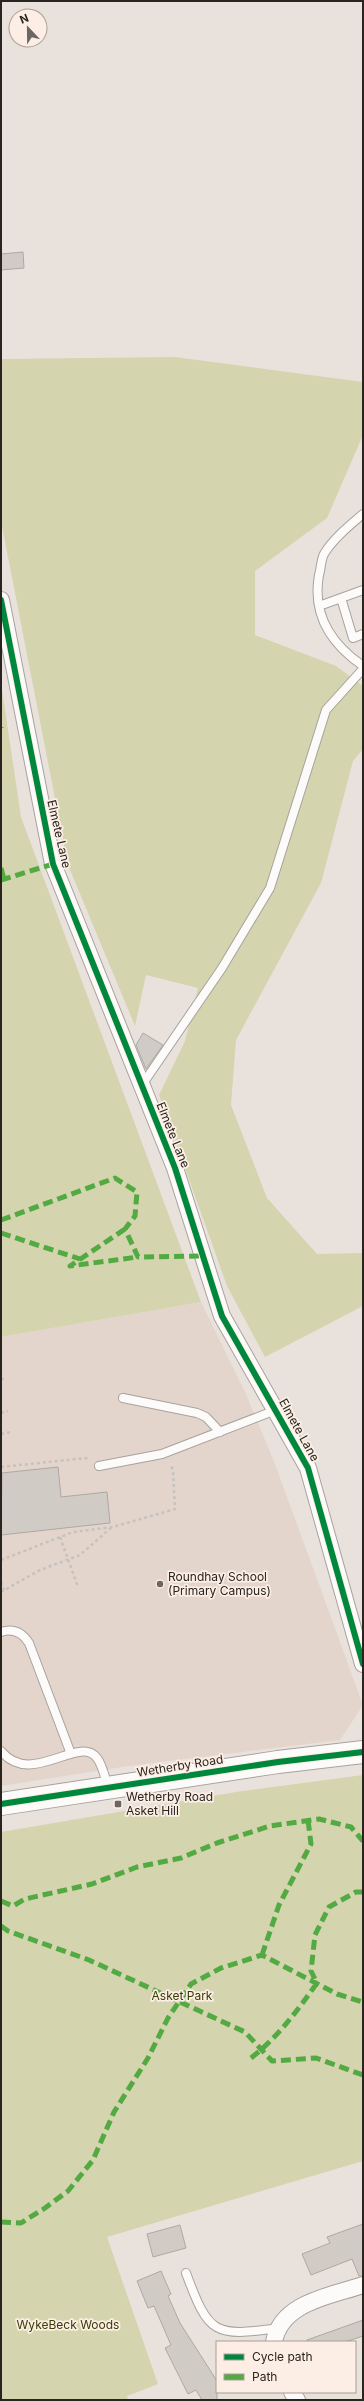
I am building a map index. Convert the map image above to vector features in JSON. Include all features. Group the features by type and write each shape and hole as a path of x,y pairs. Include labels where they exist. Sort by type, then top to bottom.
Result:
{"street":[{"name":"Elmete Lane","path":"1,600 53,864 175,1168 222,1316 308,1468 363,1664"},
{"name":"Wetherby Road","path":"1,1804 278,1762 363,1752"},
{"path":"277,2335 284,2320 299,2307 363,2285"}],"lane":[{"path":"363,514 351,524 323,555 316,592 325,626 346,654 363,666"},
{"path":"320,606 363,590"},
{"path":"341,598 353,638 363,634"},
{"path":"142,1086 222,968 270,888 326,710 363,669"},
{"path":"123,1398 197,1413 206,1417 220,1432"},
{"path":"99,1466 166,1453 276,1410"},
{"path":"1,1632 16,1631 26,1638 29,1643 71,1754"},
{"path":"1,1751 16,1762 30,1765 44,1764 84,1751 94,1755 100,1764 108,1788"},
{"path":"186,2273 197,2303 206,2318 216,2326 238,2334 277,2335"}],"path":[{"path":"1,1413 8,1411"},
{"path":"1,1434 11,1432"},
{"path":"1,1560 73,1532 113,1527 175,1509 173,1471 166,1453"},
{"path":"1,1467 86,1458 99,1466"},
{"path":"1,1592 40,1570 80,1555 113,1527"},
{"path":"60,1538 78,1587"},
{"path":"1,1582 4,1590"}],"shaded area":[{"name":"Roundhay School (Primary Campus)","path":"201,1302 246,1394 275,1464 363,1705 340,1740 129,1766 1,1786 1,1337"}],"green space":[{"path":"175,357 363,382 363,435 327,518 255,571 255,635 336,666 363,686 363,749 353,761 321,883 236,1040 231,1105 267,1198 317,1254 363,1253 363,1306 265,1357 227,1286 159,1095 185,1041 198,988 146,975 135,1026 68,865 1,521 1,359"},
{"path":"1,683 21,817 201,1302 1,1337"},
{"name":"Asket Park","path":"363,1775 363,2161 107,2237 158,2384 127,2396 128,2400 1,2400 1,1832 236,1792"}],"building":[{"path":"23,252 24,268 1,270 1,254"},
{"path":"143,1033 163,1045 146,1069 136,1045"},
{"path":"58,1467 61,1497 107,1492 110,1523 1,1535 2,1473"},
{"path":"363,2224 363,2276 359,2276 352,2259 311,2275 302,2254 330,2243 327,2237"},
{"path":"180,2225 186,2248 153,2257 147,2234"},
{"path":"161,2271 171,2294 168,2296 180,2323 216,2379 217,2400 202,2400 196,2390 188,2394 165,2348 171,2345 154,2306 148,2308 137,2281"},
{"path":"363,2320 363,2336 348,2341 307,2340"}],"marked path":[{"path":"1,880 53,864"},
{"path":"1,868 4,879"},
{"path":"1,1220 115,1178 137,1192 135,1216 125,1229 138,1257 203,1256"},
{"path":"125,1229 70,1266 138,1257"},
{"path":"1,1233 80,1259"},
{"path":"1,1901 13,1906 25,1899 92,1884 137,1867 181,1858 217,1843 270,1826 319,1819 351,1827 363,1841"},
{"path":"262,1955 279,1905 311,1844 308,1820"},
{"path":"251,2058 278,2032 317,1983 311,1971 315,1935 329,1907 356,1892 363,1892"},
{"path":"1,1926 8,1931 89,1960 245,2032 272,2061 316,2058 363,2075"},
{"path":"1,2222 21,2223 45,2208 68,2191 93,2160 114,2112 148,2058 168,2018 191,1984 221,1968 262,1955 337,1994 363,2002"}],"cycle path":[{"path":"1,600 53,864 175,1168 222,1316 308,1468 363,1664"},
{"path":"1,1804 278,1762 363,1752"}],"place":[{"name":"Roundhay School (Primary Campus)","path":"160,1584"},
{"name":"Wetherby Road Asket Hill","path":"118,1804"}],"park label":[{"name":"WykeBeck Woods","path":"68,2325"}]}
